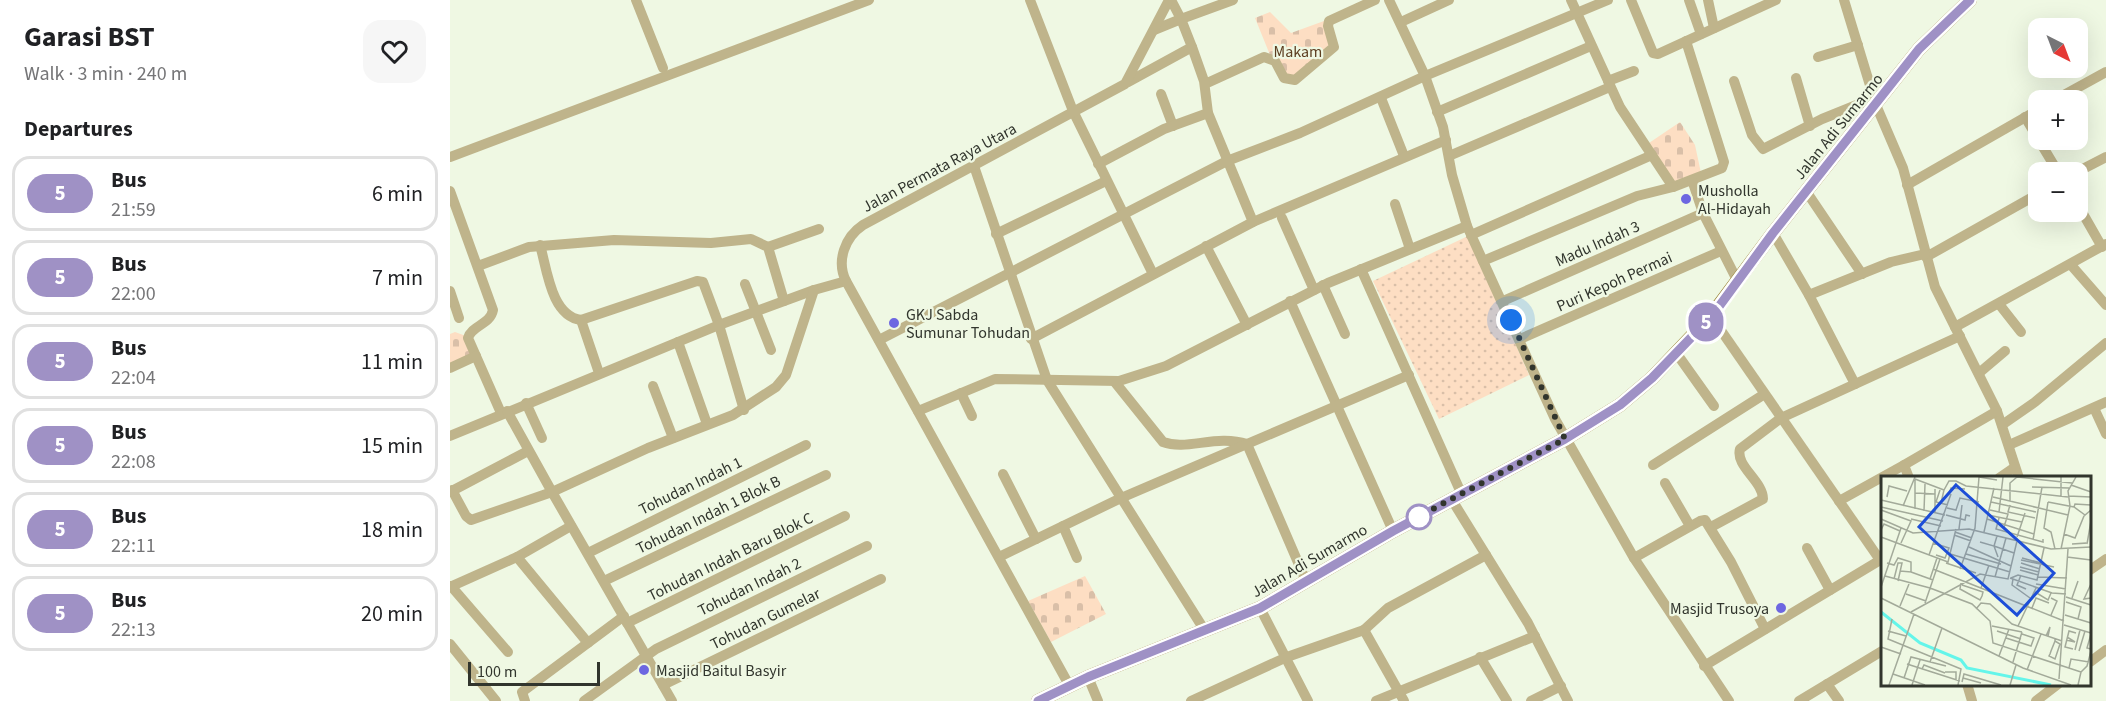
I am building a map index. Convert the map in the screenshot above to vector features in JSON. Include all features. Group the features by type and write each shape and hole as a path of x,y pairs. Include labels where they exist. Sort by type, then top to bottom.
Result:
{"main road":[{"name":"Jalan Adi Sumarmo","path":"1038,701 1088,677 1260,608 1393,531 1565,439 1620,405 1677,354 1712,316 1875,102 1919,49 1970,0"}],"street":[{"path":"636,0 663,68"},
{"path":"450,157 854,3 869,0"},
{"path":"1030,0 1074,111 1153,274"},
{"path":"1170,0 1181,19 1192,47 1205,84 1208,113 1253,222"},
{"path":"1125,84 1170,0"},
{"path":"1154,30 1233,0"},
{"path":"1205,84 1264,57 1275,61 1284,78 1295,80 1334,47 1328,26 1329,21 1375,0"},
{"path":"1389,0 1425,76 1446,140 1469,230 1565,439 1634,558 1729,701"},
{"path":"1401,22 1449,0"},
{"path":"1570,0 1620,107 1673,187"},
{"path":"879,340 1227,160 1381,98 1425,76 1608,0"},
{"path":"1631,0 1647,44 1653,53 1658,54 1714,28 1752,5 1776,0"},
{"path":"1689,0 1701,34"},
{"path":"1708,0 1714,28"},
{"path":"1844,0 1875,102 1907,185 1935,287 1997,411 2017,472"},
{"path":"1483,261 1637,195 1673,187 1722,168 1724,162 1686,41"},
{"path":"1818,57 1858,45"},
{"path":"1437,112 1591,46"},
{"name":"Jalan Permata Raya Utara","path":"1070,685 846,281 841,270 842,259 851,233 877,216 1192,47"},
{"path":"1449,156 1634,71"},
{"path":"2073,90 2106,72"},
{"path":"1796,78 1810,126"},
{"path":"1734,81 1752,135 1761,148 1810,126 1875,102"},
{"path":"1161,94 1173,126"},
{"path":"1381,98 1404,156"},
{"path":"1098,164 1133,143 1208,113"},
{"path":"1907,185 2028,115"},
{"path":"2025,117 2052,162"},
{"path":"1031,339 1253,222 1446,140"},
{"path":"918,411 1005,378 1114,381 1166,366 1290,301 1361,269 1410,249 1469,230 1652,155"},
{"path":"2088,166 2106,157"},
{"path":"974,166 1008,273 1047,380 1205,631"},
{"path":"1692,180 1703,213 1738,282"},
{"path":"996,234 1106,181"},
{"path":"1806,191 1862,274"},
{"path":"450,192 493,310 488,321 468,334 476,356 504,412 672,701"},
{"path":"1809,295 1891,262 1926,256 2028,200"},
{"path":"1395,204 1410,249"},
{"name":"Madu Indah 3","path":"1503,302 1703,213"},
{"path":"1282,218 1318,288 1346,334"},
{"path":"1711,526 1763,499 1762,491 1738,451 1780,418 1957,332 1999,304 2071,266 2104,245 2088,220"},
{"path":"768,247 819,229"},
{"path":"1773,233 1809,295 1854,384"},
{"path":"477,266 540,245 633,239 711,243 743,239 756,240 768,247 784,301"},
{"path":"540,245 557,303 568,316 580,320 698,281 706,286 744,410"},
{"path":"1206,246 1247,325"},
{"name":"Puri Kepoh Permai","path":"1520,339 1721,251"},
{"path":"2071,266 2106,305"},
{"path":"1361,269 1409,375 1457,498 1486,555 1535,636 1568,701"},
{"path":"450,436 719,325 816,289 846,281"},
{"path":"746,284 771,350"},
{"path":"528,451 451,491 466,516 471,520 552,492 673,438 744,410 776,387 786,375 816,289"},
{"path":"450,291 459,318"},
{"path":"1290,301 1393,531"},
{"path":"1999,304 2021,332"},
{"path":"1704,666 1881,560 1763,395 1712,316"},
{"path":"580,320 599,373"},
{"path":"678,342 707,424"},
{"path":"2002,424 2035,402 2106,343"},
{"path":"1979,373 2005,351"},
{"path":"1677,354 1714,406"},
{"path":"450,368 476,356"},
{"path":"999,557 1121,498 1409,375"},
{"path":"1114,381 1163,442 1171,445 1219,439 1247,444"},
{"path":"653,386 673,438"},
{"path":"961,393 972,416"},
{"path":"1653,465 1763,395"},
{"path":"2009,445 2106,402"},
{"path":"526,404 542,438"},
{"path":"2094,408 2106,434"},
{"path":"1884,476 1997,411"},
{"path":"1247,444 1306,581"},
{"name":"Tohudan Indah 1","path":"588,553 806,445"},
{"path":"1904,465 1909,476"},
{"path":"1002,474 1036,539"},
{"name":"Tohudan Indah 1 Blok B","path":"604,581 826,475"},
{"path":"1839,501 1881,478"},
{"path":"1665,483 1690,526"},
{"name":"Tohudan Indah Baru Blok C","path":"525,701 522,692 588,643 626,619 845,516"},
{"path":"1634,558 1702,520 1711,526 1765,629"},
{"path":"508,652 451,586 517,557 571,526"},
{"path":"1063,526 1077,558"},
{"name":"Tohudan Indah 2","path":"584,701 646,655 867,546"},
{"path":"1808,548 1830,590"},
{"path":"1191,701 1287,657 1364,630 1388,608 1486,555"},
{"path":"517,557 588,643"},
{"name":"Tohudan Gumelar","path":"663,685 881,579"},
{"path":"1260,608 1308,701"},
{"path":"1364,630 1402,696"},
{"path":"1376,701 1402,696 1480,657 1535,636"},
{"path":"450,644 496,701"},
{"path":"2091,661 2106,650"},
{"path":"1798,701 1881,652"},
{"path":"1480,657 1507,701"},
{"path":"1088,677 1098,701"},
{"path":"1827,684 1839,701"},
{"path":"1531,701 1562,686"},
{"path":"2036,701 2053,686"}],"green space":[{"name":"Makam","path":"1270,12 1291,33 1324,21 1333,44 1290,79 1270,55 1255,18"},
{"path":"1680,122 1695,145 1701,173 1675,184 1649,143"},
{"path":"1468,236 1529,375 1439,419 1373,281"},
{"path":"455,332 466,336 472,355 450,364 450,334"},
{"path":"1085,576 1106,614 1051,642 1028,601"}],"bus line":[{"name":"5","path":"1038,701 1088,677 1226,624 1260,608 1393,531 1565,439 1620,405 1677,354 1712,316 1773,233 1919,49 1970,0"}],"place":[{"name":"Musholla Al-Hidayah","path":"1686,199"},
{"name":"GKJ Sabda Sumunar Tohudan","path":"894,323"},
{"name":"Masjid Trusoya","path":"1781,608"},
{"name":"Masjid Baitul Basyir","path":"644,670"}],"route":[{"path":"1419,517 1412,520 1565,439 1511,320"}]}
